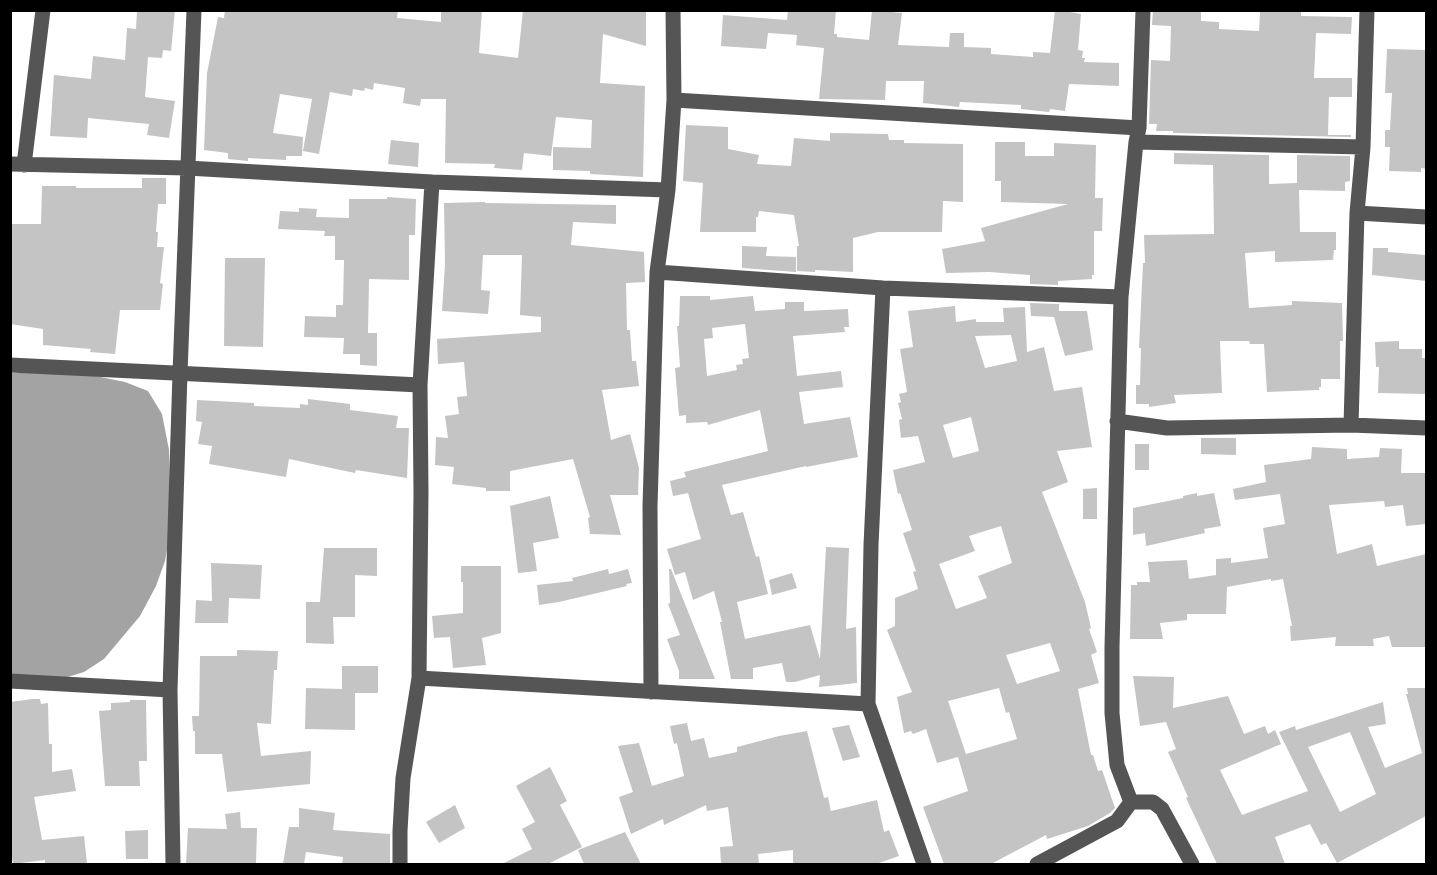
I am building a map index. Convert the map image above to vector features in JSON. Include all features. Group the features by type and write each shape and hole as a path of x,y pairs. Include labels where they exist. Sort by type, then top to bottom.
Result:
{"street":[{"path":"43,10 17,164 187,168 432,182 668,190"},
{"path":"173,864 170,690 194,10"},
{"path":"651,692 650,506 657,272 668,190 674,100 673,10"},
{"path":"1131,802 1117,765 1112,713 1121,297 1138,135 1143,10"},
{"path":"1351,425 1357,213 1363,147 1367,10"},
{"path":"674,100 1138,135 1363,147"},
{"path":"400,864 403,778 419,678 420,385 432,182"},
{"path":"1357,213 1426,216"},
{"path":"657,272 883,288 1121,297"},
{"path":"883,288 871,545 868,704 924,864"},
{"path":"10,365 420,385"},
{"path":"1117,421 1167,428 1351,425 1426,428"},
{"path":"419,678 868,704"},
{"path":"10,681 170,690"},
{"path":"1037,864 1117,821 1131,802"},
{"path":"1131,802 1153,802 1162,809 1192,864"}],"shaded area":[{"path":"76,372 125,382 148,391 162,414 169,450 171,527 165,561 156,586 140,616 104,659 84,672 61,679 11,676 11,373"}],"building":[{"path":"137,10 175,10 171,51 163,50 162,58 148,57 145,97 175,101 169,138 147,135 149,124 88,118 87,138 50,136 54,75 91,79 93,56 125,60 127,28 136,29"},
{"path":"225,10 398,10 397,18 441,22 441,10 482,10 479,53 518,58 523,10 646,10 646,46 603,34 600,83 645,86 643,177 590,174 590,171 553,170 553,147 591,148 592,120 556,117 551,156 524,153 522,170 494,168 495,164 445,163 446,99 421,99 420,106 403,103 405,88 374,83 373,90 353,89 352,96 330,92 319,154 303,151 312,99 280,94 273,133 303,137 302,156 286,156 286,160 248,158 248,161 228,159 228,153 204,150 207,73 218,17 224,18"},
{"path":"788,10 836,10 834,34 837,34 837,37 869,40 872,10 902,13 898,45 949,47 950,33 964,33 964,47 991,48 991,54 1033,57 1033,52 1050,53 1055,10 1070,10 1070,12 1081,14 1078,50 1083,51 1084,62 1119,63 1119,86 1069,84 1065,111 1050,109 1049,112 1021,109 1021,105 960,102 959,107 923,103 924,81 886,81 885,100 819,99 824,48 796,45 797,35 768,33 766,49 721,46 723,15 787,20"},
{"path":"1153,10 1201,10 1201,21 1219,22 1219,29 1259,31 1260,12 1301,10 1301,16 1352,17 1351,34 1316,33 1314,78 1352,78 1352,97 1329,97 1328,135 1351,135 1351,137 1156,131 1157,124 1149,124 1151,60 1170,61 1171,26 1152,25"},
{"path":"1387,49 1426,50 1426,169 1421,168 1421,172 1389,171 1390,147 1385,147 1385,130 1390,130 1392,93 1385,93"},
{"path":"686,125 728,127 728,149 759,155 757,164 791,166 794,138 830,141 830,133 888,134 889,140 904,140 904,143 963,144 963,202 943,201 942,232 878,232 853,238 853,272 797,271 797,246 799,246 794,215 759,211 756,217 756,232 700,232 703,183 683,181"},
{"path":"391,140 419,143 418,167 388,164"},
{"path":"995,142 1025,142 1025,156 1054,156 1054,143 1096,145 1095,198 1103,198 1102,231 1094,231 1094,275 1092,279 1058,281 1058,285 1030,284 1030,275 989,272 946,273 942,249 985,241 981,228 1068,204 1001,202 1001,181 995,181"},
{"path":"1174,153 1269,155 1269,184 1297,183 1297,155 1350,156 1350,181 1345,182 1345,191 1299,190 1300,232 1336,232 1336,250 1334,250 1333,260 1275,262 1275,251 1245,253 1249,308 1292,305 1292,301 1342,303 1343,341 1340,341 1340,379 1321,379 1319,390 1267,392 1264,344 1250,344 1249,341 1220,341 1222,393 1174,395 1176,403 1149,407 1149,404 1136,404 1136,385 1140,385 1141,348 1139,348 1143,263 1145,263 1144,235 1214,234 1213,165 1174,164"},
{"path":"142,178 166,178 166,204 158,204 156,232 158,232 157,247 164,247 160,310 120,310 115,354 90,352 91,349 43,345 43,329 10,324 10,224 41,224 42,186 142,188"},
{"path":"387,197 416,199 415,235 409,235 409,280 369,279 368,333 377,333 377,366 360,365 360,354 343,354 344,338 304,337 305,316 336,317 336,305 343,305 344,260 335,260 335,236 324,236 325,231 278,229 280,211 299,212 299,208 317,209 316,217 349,218 349,199 387,199"},
{"path":"444,203 616,205 616,224 573,222 571,245 644,252 645,282 626,283 627,330 630,330 632,361 636,361 639,386 602,390 611,440 630,434 639,468 638,495 610,495 621,535 590,534 588,518 590,517 573,459 510,471 510,491 486,491 486,488 452,484 454,467 435,465 436,437 448,438 445,416 459,414 457,397 467,396 464,362 438,364 437,339 541,332 541,317 520,315 522,255 483,255 481,290 490,291 488,314 442,311 445,264"},
{"path":"742,246 767,247 766,256 796,257 796,272 742,268"},
{"path":"1373,248 1388,248 1388,252 1426,255 1426,281 1372,275"},
{"path":"225,258 265,258 263,347 224,346"},
{"path":"680,296 710,296 710,300 753,296 755,311 785,309 785,302 804,302 804,311 848,309 849,327 844,327 845,332 793,336 797,376 841,371 843,387 799,392 804,424 850,417 858,457 722,485 731,515 743,512 756,557 759,556 768,594 737,602 745,639 810,625 820,659 826,547 849,548 846,629 856,627 857,683 819,687 820,675 795,682 786,682 782,663 753,668 753,679 731,679 720,622 722,622 714,591 693,600 685,572 675,575 667,549 701,539 688,493 673,496 670,481 686,477 684,472 768,451 760,410 708,425 707,422 686,423 686,415 679,416 675,368 680,367 677,326 679,326","holes":["745,324 749,358 742,359 743,364 736,365 737,370 707,376 704,339 713,338 712,328"]},
{"path":"1030,303 1059,304 1059,311 1087,311 1093,350 1065,356 1054,317 1031,316"},
{"path":"955,306 956,322 976,319 976,322 1004,322 1003,308 1025,307 1027,352 1044,347 1054,391 1082,387 1092,447 1057,451 1068,482 1042,492 1085,602 1091,628 1089,629 1097,652 1091,655 1099,683 1078,689 1091,755 1093,755 1098,771 1102,770 1115,808 1088,826 1047,839 1046,835 991,864 944,864 923,807 968,791 958,757 937,763 926,729 913,734 911,731 904,733 897,697 912,692 887,630 895,626 895,598 918,589 913,572 916,571 903,533 912,530 900,493 898,494 893,470 925,462 918,436 901,438 899,420 902,419 898,403 901,402 899,394 907,392 900,349 913,347 908,311","holes":["1011,335 1017,361 985,368 975,336","971,417 979,451 953,458 943,425","1001,526 1012,563 978,576 987,598 956,609 939,564 975,551 969,536","1050,643 1060,671 1017,684 1006,655","999,688 1017,739 966,754 948,701"]},
{"path":"1399,341 1399,349 1422,349 1422,358 1426,358 1426,394 1378,393 1379,367 1376,367 1375,342"},
{"path":"308,399 350,404 350,410 398,416 396,428 409,428 407,478 356,470 355,473 289,459 286,477 209,464 212,446 198,444 202,422 196,421 197,400 300,408 300,404 308,405"},
{"path":"1201,438 1236,438 1236,455 1201,454"},
{"path":"1135,444 1149,444 1149,470 1135,470"},
{"path":"1312,447 1347,449 1347,459 1379,457 1380,448 1402,449 1401,473 1426,473 1426,524 1406,526 1403,505 1385,507 1384,501 1329,505 1337,554 1372,544 1377,566 1426,554 1425,647 1392,647 1389,636 1373,639 1374,646 1335,646 1336,637 1291,641 1290,626 1292,626 1283,579 1227,587 1226,614 1187,614 1187,620 1160,623 1163,639 1130,639 1131,585 1137,585 1137,582 1150,582 1148,562 1187,560 1189,579 1216,575 1216,559 1231,558 1231,563 1268,558 1263,528 1285,524 1280,494 1235,500 1233,489 1266,482 1264,465 1311,459"},
{"path":"1097,488 1097,519 1083,519 1083,489"},
{"path":"1197,493 1197,496 1214,493 1221,526 1204,529 1205,533 1146,546 1145,533 1133,535 1133,508"},
{"path":"550,496 559,538 533,543 537,571 518,573 510,506"},
{"path":"324,548 377,548 377,576 355,575 355,617 333,617 334,644 306,643 306,602 320,602"},
{"path":"211,563 262,565 260,599 229,598 228,623 195,623 196,600 212,601"},
{"path":"461,566 501,566 501,633 482,638 486,665 453,668 450,637 434,638 432,616 463,613"},
{"path":"608,569 609,574 628,569 632,583 539,605 537,585 573,581 572,578"},
{"path":"669,569 671,569 715,679 679,679 679,671 667,639 680,635 668,604 670,603"},
{"path":"792,573 797,588 772,595 769,580"},
{"path":"237,650 278,651 277,670 274,670 271,724 257,723 261,756 311,751 310,784 227,792 222,754 195,754 195,731 193,731 192,716 199,716 200,656 237,656"},
{"path":"342,666 378,666 378,693 355,693 355,730 305,729 306,688 342,689"},
{"path":"1133,676 1174,677 1173,708 1228,696 1244,734 1265,726 1268,734 1275,730 1281,744 1220,770 1242,815 1308,791 1279,732 1295,726 1296,730 1383,702 1386,724 1368,727 1385,768 1422,753 1406,694 1408,694 1407,688 1426,688 1426,816 1337,863 1326,843 1321,845 1310,824 1275,837 1285,864 1217,864 1186,798 1188,797 1168,752 1176,749 1166,722 1140,726","holes":["1350,732 1376,794 1340,812 1308,747"]},
{"path":"40,699 41,704 48,703 52,772 72,769 76,791 34,797 42,840 84,836 87,863 45,864 45,860 13,864 10,843 10,702"},
{"path":"130,700 146,700 147,761 139,761 140,786 105,786 99,711 111,710 111,703 130,702"},
{"path":"687,723 691,741 704,738 709,758 737,752 737,747 807,731 824,798 828,797 831,811 877,800 884,832 889,830 899,856 876,864 793,864 793,850 758,854 759,864 721,864 720,847 733,846 728,807 707,811 706,805 664,825 663,819 631,834 619,797 633,792 618,746 639,743 652,786 684,776 677,743 674,744 670,726"},
{"path":"849,725 860,757 843,761 832,728"},
{"path":"550,767 567,801 560,805 582,847 548,864 502,864 532,849 522,829 535,822 516,786"},
{"path":"455,805 465,828 439,843 426,822"},
{"path":"299,808 335,813 333,830 390,834 390,864 342,864 343,857 306,852 304,864 283,864 289,827 299,827"},
{"path":"240,812 241,828 257,828 256,864 186,864 188,828 227,829 225,814"},
{"path":"148,830 148,859 126,859 125,831"},
{"path":"625,832 641,864 584,864 578,850"}]}
